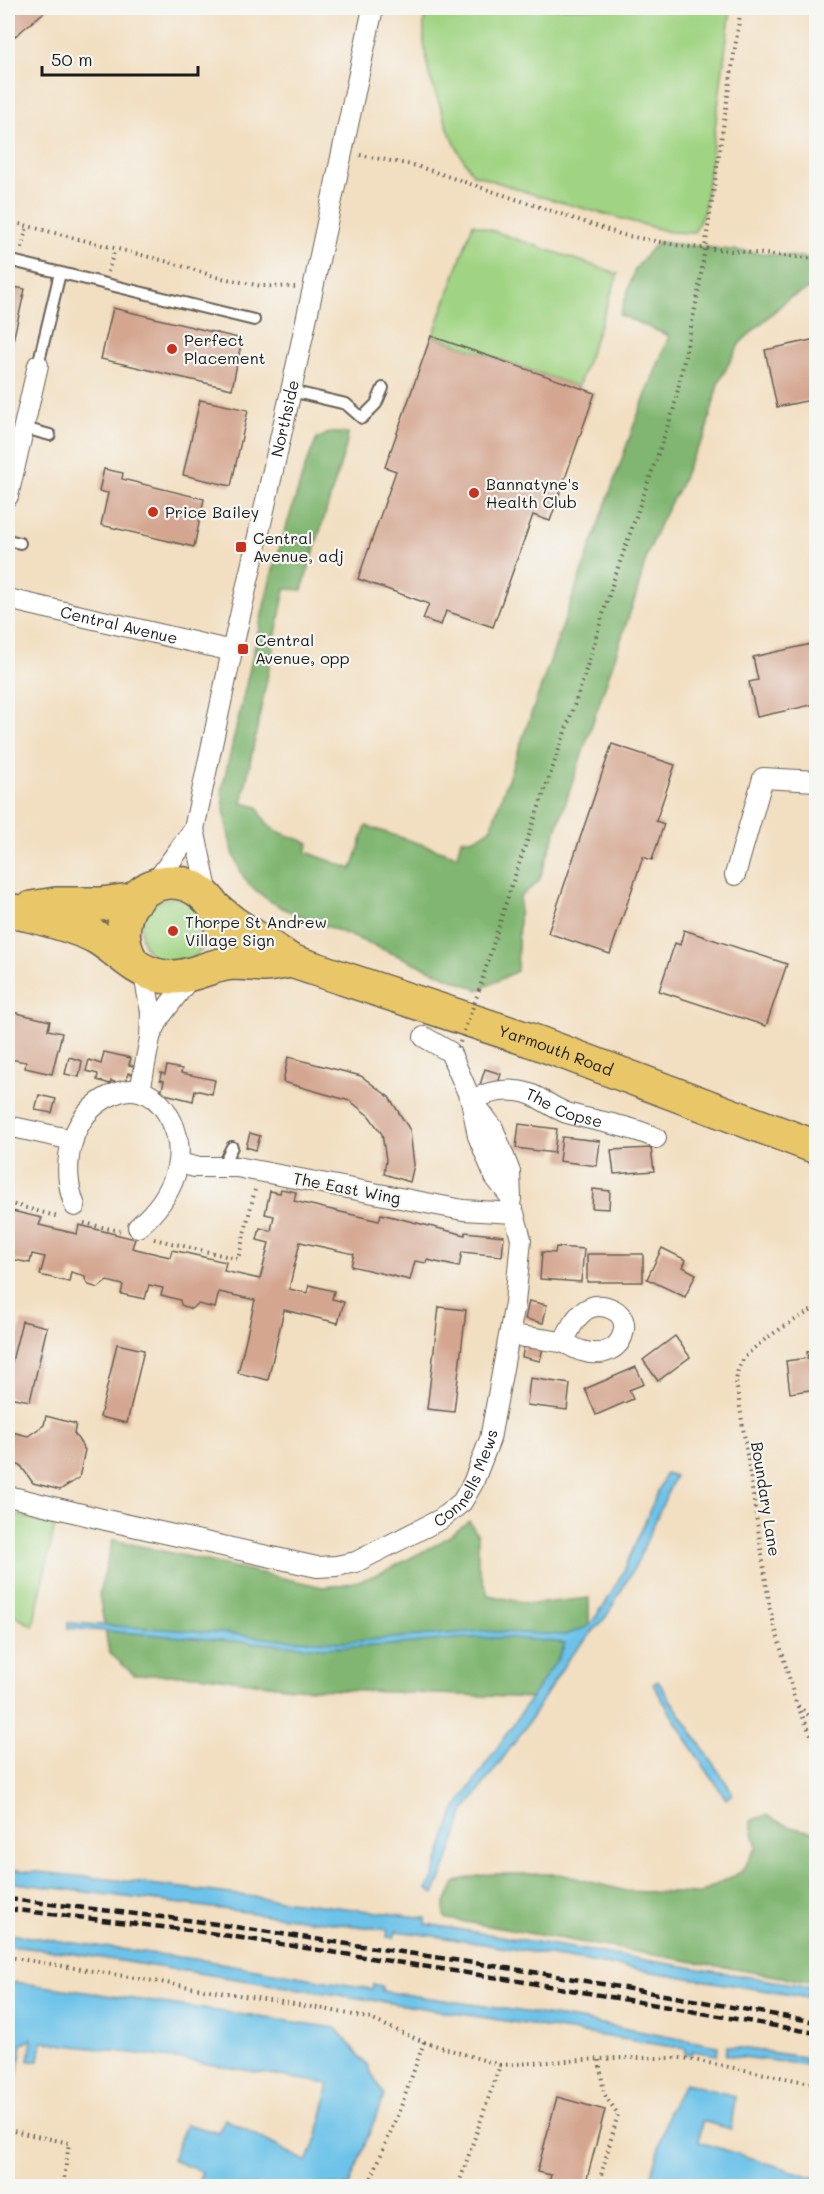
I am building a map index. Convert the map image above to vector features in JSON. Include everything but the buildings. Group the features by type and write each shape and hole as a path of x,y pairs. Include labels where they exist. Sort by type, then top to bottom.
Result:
{"highway":[{"name":"Yarmouth Road","path":"11,911 56,904 101,904 144,893 164,883 190,886 232,922 291,961 536,1042 816,1147"},
{"path":"137,966 125,950 123,929 129,909 144,893"},
{"path":"200,971 215,959 222,940 221,924 212,904"},
{"name":"Yarmouth Road","path":"11,911 53,921 94,936 137,966 166,977 178,978 230,964 266,965 291,961"}],"street":[{"name":"Northside","path":"212,904 194,829 373,8"},
{"path":"8,496 10,469 24,428 38,365"},
{"name":"Central Avenue","path":"8,599 232,651"},
{"path":"735,875 763,778 816,781"},
{"name":"Northside","path":"144,893 194,829"},
{"path":"137,966 151,1012 150,1038 140,1091"},
{"path":"150,1038 160,1017 200,971"},
{"path":"424,1037 450,1052 471,1100 493,1128 510,1172 512,1204"},
{"path":"75,1206 69,1182 73,1140 80,1122 99,1102 113,1094 126,1090 140,1091 154,1097 164,1107 177,1135 179,1163 175,1177 160,1205 138,1227"},
{"name":"The Copse","path":"471,1100 499,1090 519,1091 538,1097 564,1112 605,1124 623,1126 657,1138"},
{"path":"8,1126 73,1140"},
{"name":"The East Wing","path":"179,1163 202,1167 237,1167 464,1210 512,1204"},
{"name":"Connells Mews","path":"8,1496 106,1521 316,1567 336,1566 374,1555 441,1519 462,1502 473,1483 490,1438 515,1303 521,1239 512,1204"},
{"path":"510,1335 564,1342"}],"lane":[{"path":"8,260 254,320"},
{"path":"38,365 60,273"},
{"path":"291,391 346,404 362,418 376,404 384,388"},
{"path":"24,428 50,435"},
{"path":"8,540 20,543"},
{"path":"222,1166 232,1147"}],"path":[{"path":"458,1048 581,687 613,582 674,408 706,248 741,8"},
{"path":"341,152 417,166 623,235 657,242 816,259"},
{"path":"8,221 217,277 261,286 290,286 313,290"},
{"path":"19,263 27,226"},
{"path":"105,284 115,249"},
{"name":"Boundary Lane","path":"816,1308 787,1324 749,1353 739,1366 736,1381 770,1609 796,1704 816,1745"},
{"path":"796,1704 816,1721"},
{"path":"8,1957 324,2008 368,2018 424,2042 500,2065 599,2059 683,2058 816,2084"},
{"path":"368,2187 402,2104 424,2042"},
{"path":"598,2187 618,2114 604,2094 599,2059"},
{"path":"458,2187 500,2065"},
{"path":"8,2130 69,2143 63,2187"}],"green space":[{"path":"427,8 731,8 704,211 694,233 670,232 538,196 473,174 449,131 429,75 424,43 424,21"},
{"path":"473,224 618,274 578,387 433,336"},
{"path":"657,242 816,259 816,286 789,298 740,343 718,384 705,436 690,461 647,555 637,592 539,881 520,897 517,971 479,990 281,907 260,894 243,876 233,853 222,789 271,576 306,464 317,439 329,433 348,433 302,590 285,589 242,803 258,807 266,822 278,831 309,843 306,852 352,869 366,826 457,856 461,839 478,837 491,827 634,425 669,336 620,315 635,269"},
{"path":"174,898 187,901 197,908 204,918 207,931 204,944 197,954 187,961 174,964 161,961 151,954 144,944 141,931 144,918 151,908 161,901"},
{"path":"8,1513 55,1525 33,1626 8,1612"},
{"path":"469,1521 478,1535 478,1565 488,1595 532,1604 589,1598 589,1630 535,1698 291,1688 199,1675 134,1675 109,1652 99,1594 113,1540 323,1587 360,1581 382,1572 436,1544"},
{"path":"766,1815 790,1827 816,1831 816,1983 445,1917 445,1903 455,1883 463,1879 491,1874 560,1874 626,1891 698,1894 741,1872 757,1847 750,1821"}],"water":[{"path":"666,1473 675,1476 636,1565 606,1617 568,1659 525,1728 465,1810 434,1894 427,1890 454,1811 559,1657 565,1643 511,1638 468,1638 379,1646 321,1648 68,1628 68,1623 343,1642 480,1631 565,1635 589,1626 605,1604 624,1570"},
{"path":"658,1681 733,1793 726,1799 653,1684"},
{"path":"8,1869 426,1918 426,1924 816,1988 816,1999 434,1936 396,1931 394,1938 387,1937 388,1930 8,1882"},
{"path":"8,1934 209,1961 372,1989 373,1984 382,1986 382,1991 580,2020 718,2046 717,2055 692,2051 691,2054 685,2054 686,2049 56,1951 8,1946"},
{"path":"15,1982 336,2028 368,2067 384,2095 349,2186 196,2186 202,2172 172,2160 186,2124 218,2133 225,2119 307,2162 318,2136 329,2084 172,2058 42,2042 39,2061 29,2061 32,2039 22,2044 14,2095 8,2094 8,1989"},
{"path":"727,2046 816,2059 816,2066 726,2055"},
{"path":"685,2083 735,2096 731,2129 702,2121 699,2142 816,2178 816,2186 648,2186 669,2111"}],"railway":[{"path":"8,1899 196,1921 540,1973 816,2022"},
{"path":"8,1909 197,1931 531,1983 816,2033"}],"place":[{"name":"Perfect Placement","path":"172,349"},
{"name":"Bannatyne's Health Club","path":"474,493"},
{"name":"Price Bailey","path":"153,512"},
{"name":"Central Avenue, adj","path":"241,547"},
{"name":"Central Avenue, opp","path":"243,649"},
{"name":"Thorpe St Andrew Village Sign","path":"173,931"}]}
